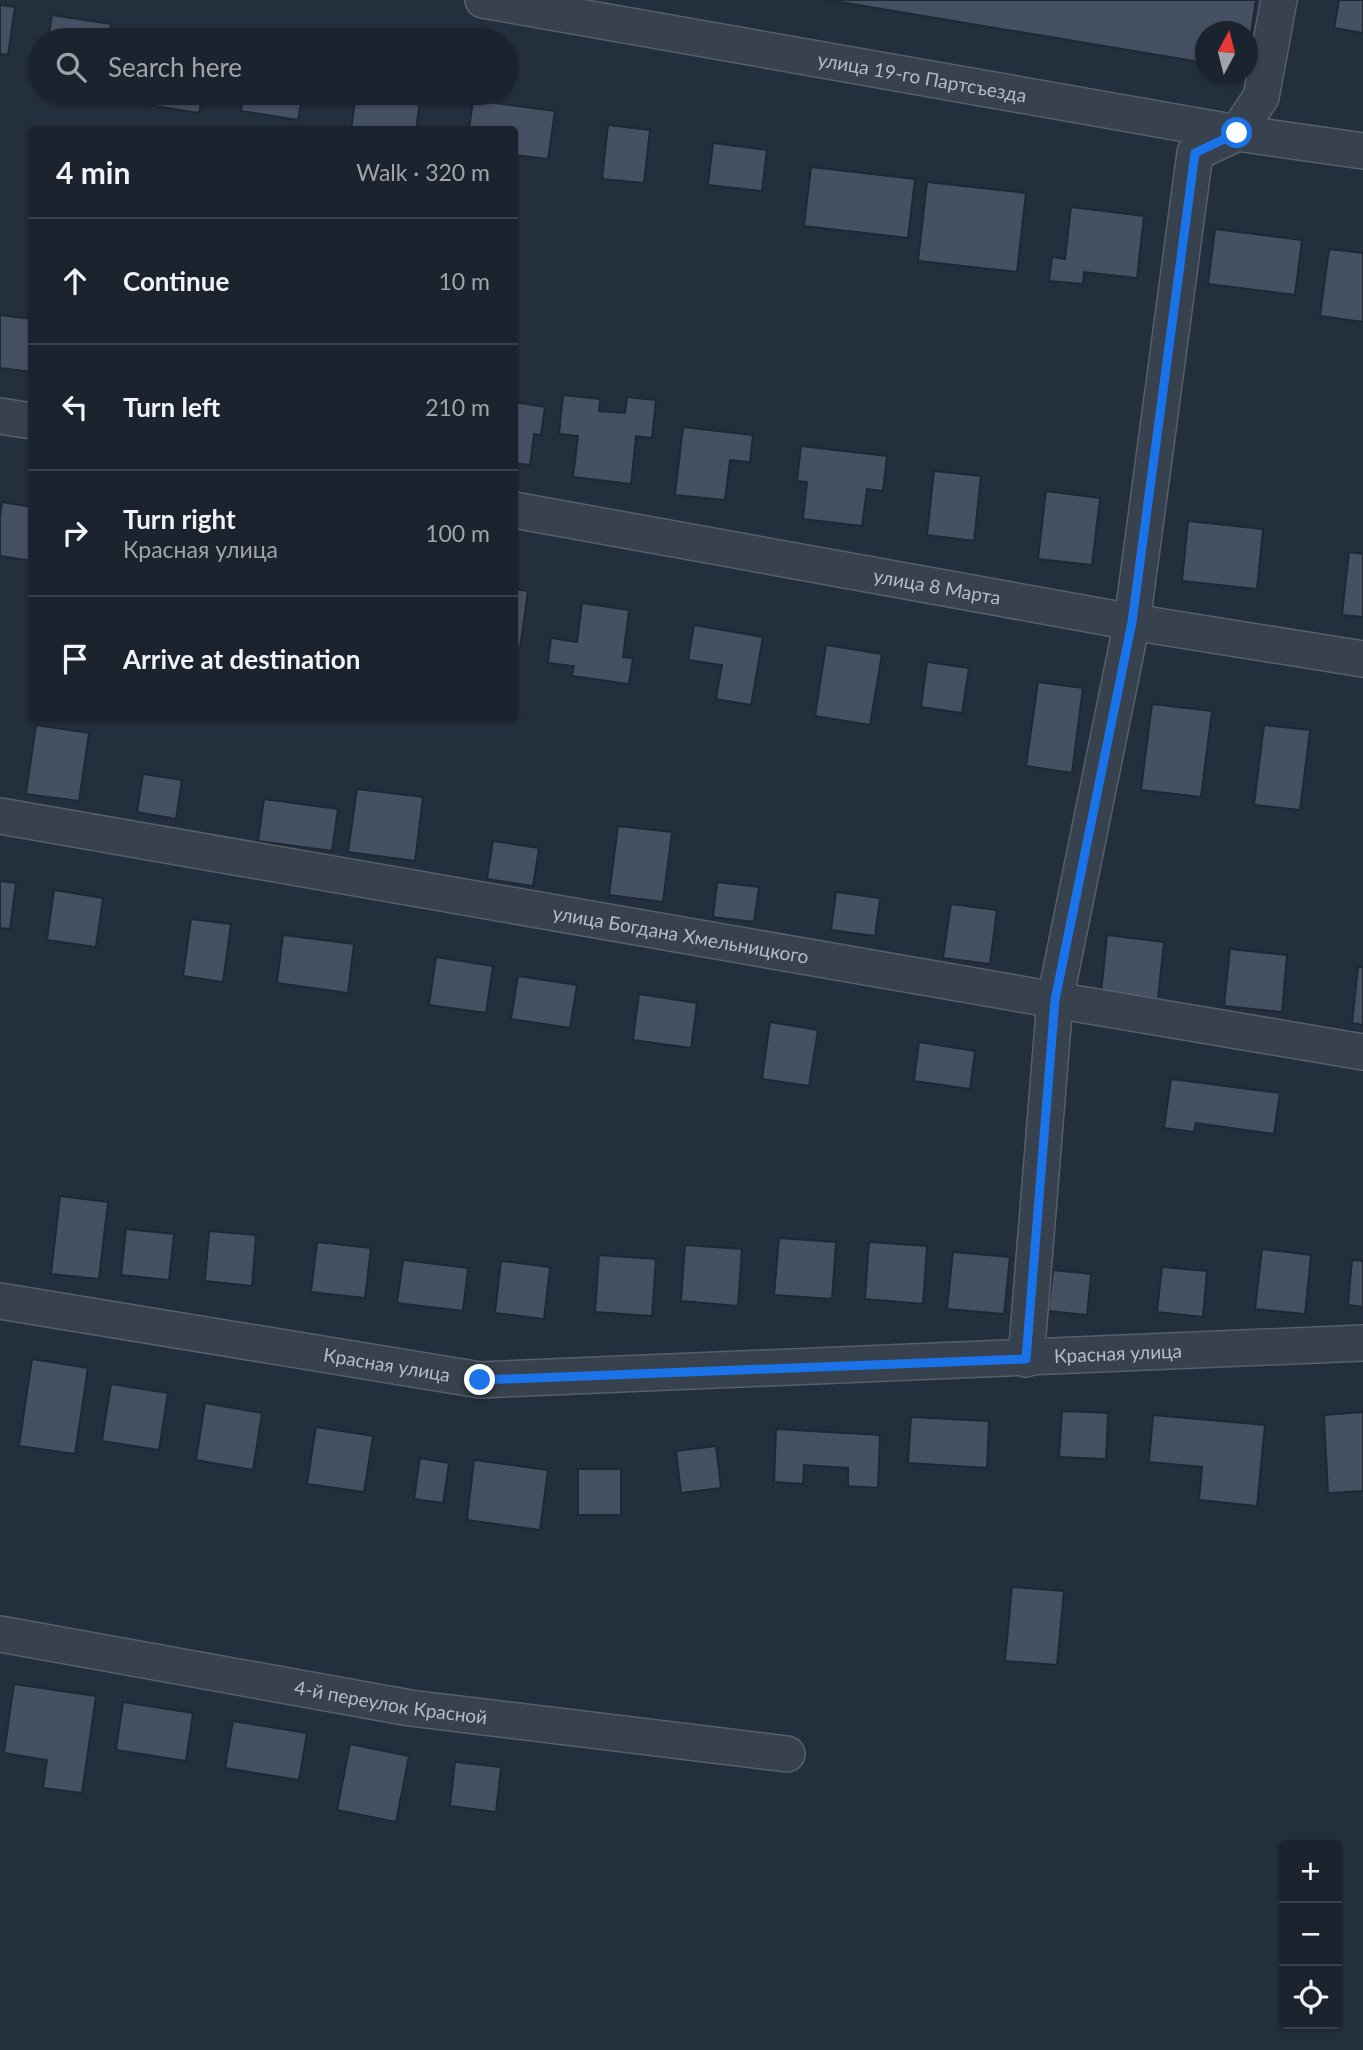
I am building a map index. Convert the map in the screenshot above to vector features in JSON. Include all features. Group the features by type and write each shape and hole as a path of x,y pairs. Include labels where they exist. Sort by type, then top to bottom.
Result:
{"street":[{"name":"улица 19-го Партсъезда","path":"483,0 1237,133 1363,151"},
{"path":"1026,1359 1055,1000 1132,622 1195,153 1237,133 1261,97 1279,0"},
{"path":"0,416 28,420"},
{"name":"улица 8 Марта","path":"518,511 1132,622 1363,659"},
{"name":"улица Богдана Хмельницкого","path":"0,816 1363,1052"},
{"name":"Красная улица","path":"0,1301 480,1380 1363,1343"},
{"name":"4-й переулок Красной","path":"0,1634 410,1708 787,1754"}],"building":[{"path":"828,0 1256,0 1253,21 1195,21 1195,61"},
{"path":"1339,0 1363,0 1363,33 1334,28"},
{"path":"0,5 15,7 8,55 0,54"},
{"path":"52,15 111,24 110,28 50,28"},
{"path":"147,105 201,105 199,113"},
{"path":"242,105 301,105 298,120 241,111"},
{"path":"354,105 419,105 417,126 352,126"},
{"path":"472,105 510,105 555,111 548,159 518,155 518,126 470,126"},
{"path":"608,125 650,130 644,183 602,179"},
{"path":"713,143 767,150 762,191 708,185"},
{"path":"811,167 915,179 908,238 804,226"},
{"path":"927,182 1026,193 1017,272 918,261"},
{"path":"1071,207 1144,216 1137,278 1084,272 1083,284 1049,281 1052,257 1065,259"},
{"path":"1215,229 1302,240 1295,295 1208,284"},
{"path":"1329,249 1363,253 1363,322 1320,316"},
{"path":"0,315 28,318 28,372 0,368"},
{"path":"563,395 600,399 599,411 625,413 627,397 656,400 652,438 636,436 631,484 573,477 578,436 559,434"},
{"path":"518,403 545,407 541,435 534,434 530,465 518,464"},
{"path":"683,427 753,435 750,462 730,460 725,500 675,495"},
{"path":"801,446 887,456 883,491 867,489 862,526 803,519 807,482 797,481"},
{"path":"934,471 981,476 974,541 927,535"},
{"path":"1046,491 1100,498 1092,565 1038,559"},
{"path":"2,502 28,506 28,560 0,556"},
{"path":"1188,521 1263,529 1257,589 1182,581"},
{"path":"1349,552 1363,554 1363,617 1342,615"},
{"path":"518,590 528,591 518,648"},
{"path":"582,603 629,610 623,657 633,658 629,684 572,676 574,666 548,663 551,638 577,642"},
{"path":"694,625 763,637 751,705 716,699 722,665 688,660"},
{"path":"826,645 882,654 870,725 815,716"},
{"path":"927,662 969,668 962,713 921,707"},
{"path":"1038,682 1083,688 1072,773 1026,766"},
{"path":"1152,704 1212,711 1201,797 1141,790"},
{"path":"36,725 89,733 79,801 26,794"},
{"path":"1264,725 1310,730 1300,810 1254,805"},
{"path":"143,774 182,780 176,819 137,812"},
{"path":"357,789 423,797 415,861 348,852"},
{"path":"264,799 338,809 332,851 258,841"},
{"path":"618,826 672,832 663,902 609,895"},
{"path":"493,841 539,848 533,886 487,879"},
{"path":"0,881 16,883 10,929 0,928"},
{"path":"717,882 759,887 754,922 713,917"},
{"path":"54,890 103,898 96,947 47,940"},
{"path":"836,892 880,898 875,936 831,930"},
{"path":"951,904 997,910 990,964 943,958"},
{"path":"191,919 231,924 223,982 183,976"},
{"path":"283,935 354,944 348,993 277,983"},
{"path":"1107,935 1164,942 1158,999 1101,993"},
{"path":"1230,949 1287,955 1282,1012 1224,1006"},
{"path":"436,957 493,966 486,1013 429,1005"},
{"path":"1358,967 1363,967 1363,1025 1352,1023"},
{"path":"518,976 577,985 570,1028 511,1019"},
{"path":"639,994 697,1003 691,1048 633,1040"},
{"path":"770,1022 818,1030 809,1086 762,1079"},
{"path":"919,1042 975,1051 970,1089 914,1081"},
{"path":"1171,1079 1280,1093 1274,1134 1196,1123 1194,1132 1164,1128"},
{"path":"60,1196 108,1202 99,1279 51,1274"},
{"path":"126,1229 174,1234 169,1280 121,1275"},
{"path":"209,1231 256,1235 252,1286 205,1281"},
{"path":"779,1238 836,1242 832,1299 774,1295"},
{"path":"317,1242 371,1248 365,1298 311,1292"},
{"path":"869,1242 927,1246 923,1304 865,1299"},
{"path":"685,1245 742,1249 738,1306 681,1301"},
{"path":"1262,1249 1311,1255 1305,1314 1255,1309"},
{"path":"953,1252 1010,1257 1004,1314 947,1309"},
{"path":"599,1255 656,1259 652,1316 595,1312"},
{"path":"403,1260 468,1268 463,1311 397,1303"},
{"path":"1352,1260 1363,1261 1363,1307 1348,1305"},
{"path":"501,1261 550,1267 544,1319 495,1313"},
{"path":"1162,1267 1207,1271 1203,1317 1157,1312"},
{"path":"1053,1270 1091,1274 1087,1315 1048,1311"},
{"path":"32,1359 88,1368 75,1454 19,1446"},
{"path":"111,1384 168,1393 159,1450 102,1441"},
{"path":"205,1403 262,1413 253,1470 196,1460"},
{"path":"1062,1411 1108,1413 1106,1459 1059,1457"},
{"path":"1363,1412 1363,1491 1328,1493 1324,1415"},
{"path":"1153,1415 1265,1425 1257,1506 1199,1500 1202,1467 1149,1462"},
{"path":"911,1417 989,1421 987,1468 908,1463"},
{"path":"316,1427 373,1436 364,1492 307,1484"},
{"path":"776,1429 880,1435 878,1488 848,1486 848,1468 804,1465 803,1484 774,1482"},
{"path":"716,1446 721,1488 681,1493 676,1451"},
{"path":"420,1458 449,1463 443,1503 414,1499"},
{"path":"474,1460 548,1470 540,1530 467,1520"},
{"path":"578,1469 621,1469 621,1515 578,1515"},
{"path":"1012,1587 1064,1591 1057,1665 1005,1661"},
{"path":"14,1684 96,1696 82,1793 43,1788 47,1760 4,1753"},
{"path":"123,1702 193,1713 186,1761 116,1750"},
{"path":"233,1721 307,1733 299,1780 225,1768"},
{"path":"350,1744 409,1756 396,1822 337,1810"},
{"path":"455,1762 501,1767 496,1812 450,1806"}],"route":[{"path":"480,1380 1026,1359 1055,1000 1132,622 1195,153 1237,133"}]}
